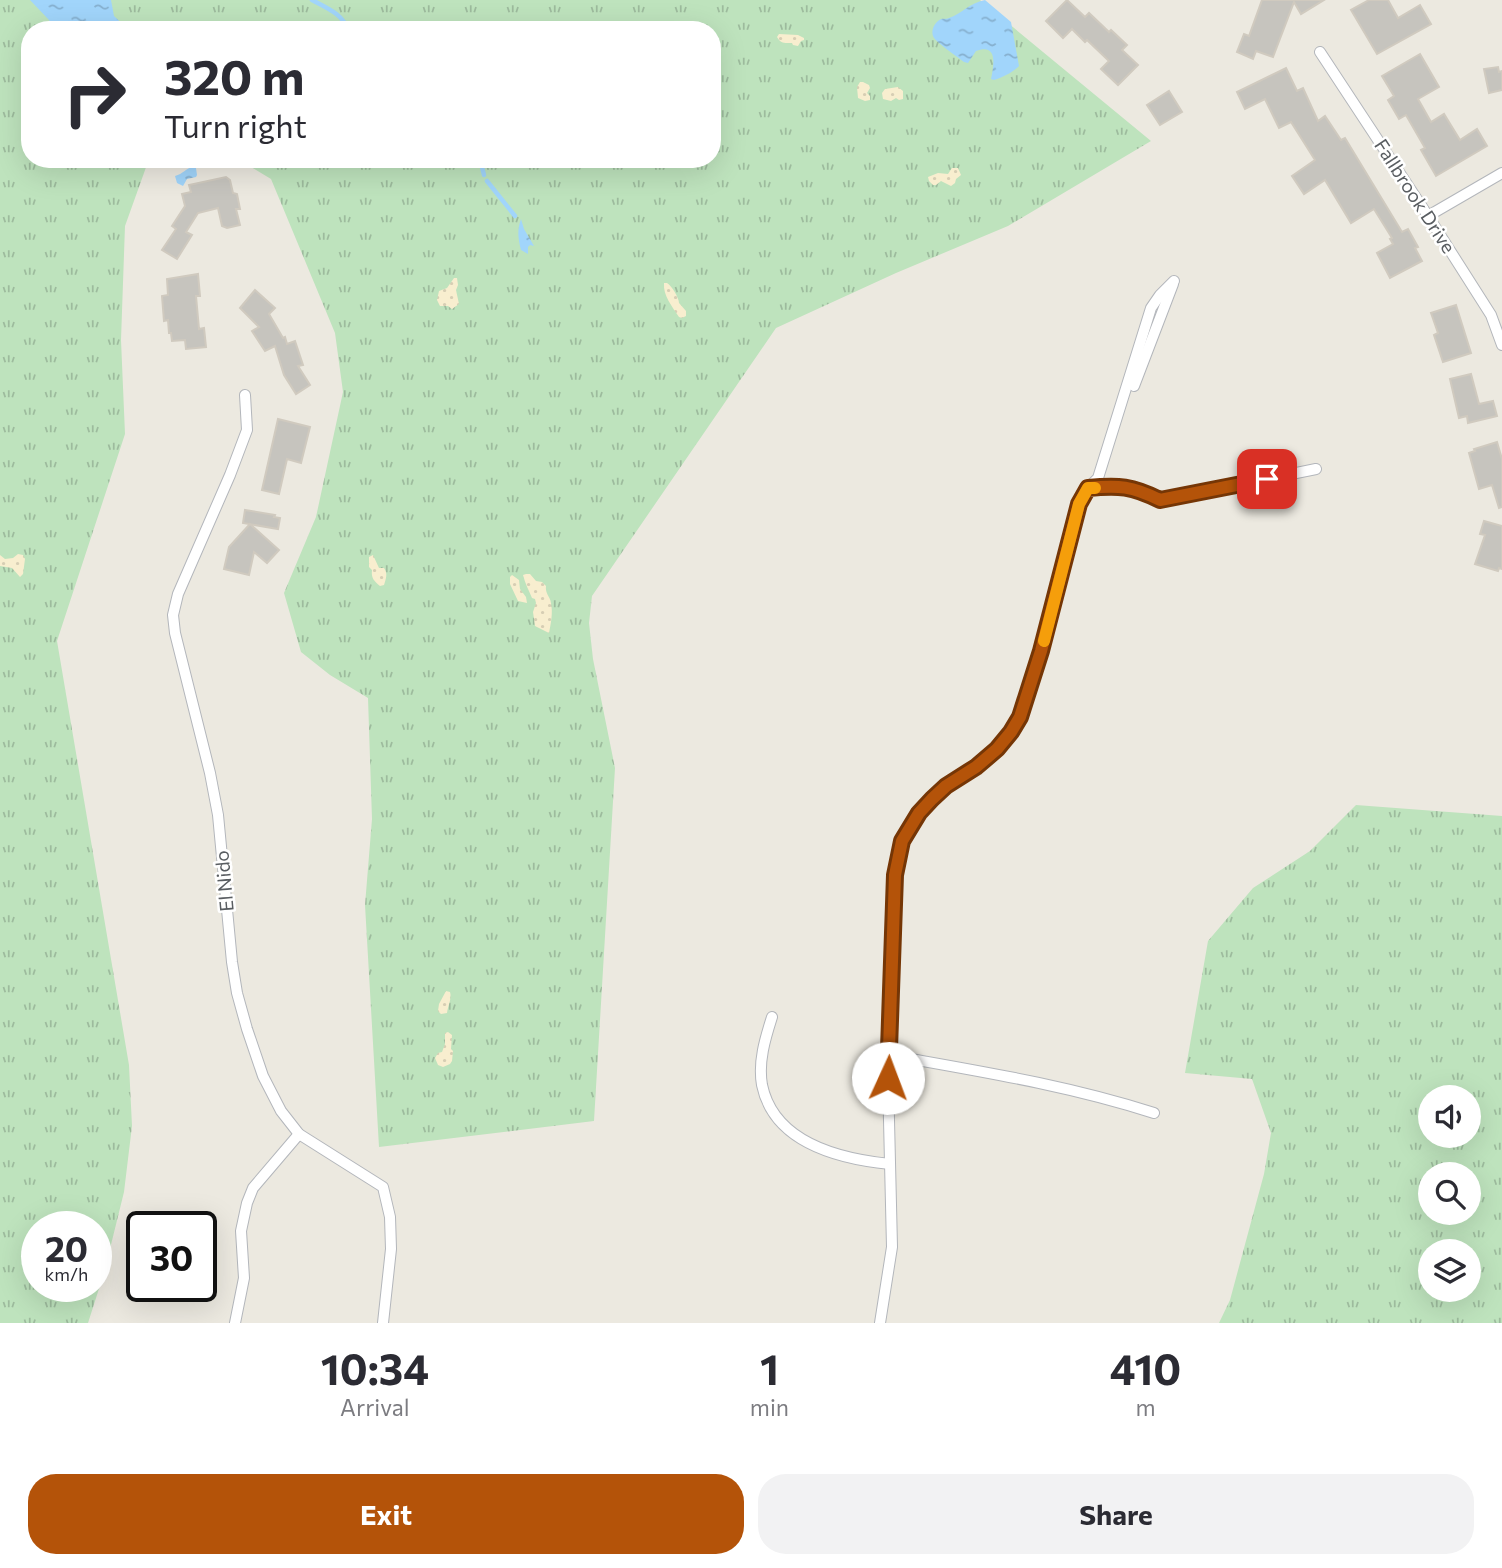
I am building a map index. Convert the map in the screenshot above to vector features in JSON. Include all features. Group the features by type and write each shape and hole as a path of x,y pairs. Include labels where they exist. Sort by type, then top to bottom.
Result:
{"street":[{"name":"Fallbrook Drive","path":"1320,52 1491,315 1502,345"},
{"path":"1429,216 1502,173"},
{"path":"880,1323 891,1247 889,1055 895,875 902,841 919,813 932,799 997,749 1020,717 1041,651 1079,504 1088,488 1098,478 1151,308 1174,281"},
{"name":"El Nido","path":"245,395 247,429 178,594 173,615 175,633 218,815 232,962 247,1029 263,1076 281,1111 299,1134 383,1187 390,1217 391,1249 383,1323"},
{"path":"1088,488 1129,487 1160,500 1316,469"},
{"path":"772,1017 762,1051 762,1084 766,1099 781,1123 807,1142 841,1156 890,1164"},
{"path":"889,1055 1018,1078 1120,1102 1154,1113"},
{"path":"235,1323 244,1278 241,1231 247,1203 253,1188 299,1134"}],"green space":[{"path":"0,0 980,0 1151,141 1008,226 776,328 592,596 589,623 593,659 615,768 594,1121 379,1147 365,905 372,819 368,698 330,675 301,652 284,593 316,517 343,392 335,333 271,179 253,168 721,168 721,21 21,21 21,168 146,168 125,226 121,340 125,434 57,641 129,1065 132,1126 124,1192 112,1241 112,1211 21,1211 21,1302 95,1302 88,1323 0,1323"},
{"path":"1356,805 1502,816 1502,1323 1219,1323 1230,1300 1264,1174 1271,1133 1252,1079 1185,1073 1208,941 1253,888 1310,851"}],"sand":[{"path":"779,34 798,35 804,40 798,46 783,43 777,37"},
{"path":"860,82 869,85 867,93 870,100 858,98 857,87"},
{"path":"898,87 903,91 903,99 883,99 882,93 885,89"},
{"path":"952,168 958,168 961,175 951,186 941,181 933,185 929,181 928,177 938,173 948,174"},
{"path":"454,278 457,278 459,304 452,309 440,306 437,300 439,291 447,288"},
{"path":"664,283 673,289 686,311 686,316 679,317 666,297"},
{"path":"18,554 25,559 20,577 12,568 0,566 0,555 5,559"},
{"path":"373,555 379,568 384,568 386,572 384,585 380,586 375,581 369,567 369,557"},
{"path":"526,574 546,586 552,610 549,633 535,626 533,612 536,603 525,581 523,575"},
{"path":"512,575 519,580 527,603 518,601 510,584"},
{"path":"446,991 450,992 450,1002 447,1013 441,1014 438,1011 439,1004"},
{"path":"445,1033 452,1035 452,1061 443,1067 438,1065 435,1058 442,1052"}],"water":[{"path":"30,0 111,0 114,16 119,21 50,21"},
{"path":"985,0 1011,22 1019,66 994,80 991,79 993,57 988,50 976,51 968,63 964,62 932,34 934,26 940,20"},
{"path":"196,168 196,177 187,179 183,186 177,183 175,176"},
{"path":"521,219 534,246 528,247 528,254 521,250 520,246 518,230"}],"building":[{"path":"1067,0 1085,17 1089,13 1127,45 1122,50 1138,65 1118,85 1101,69 1109,61 1087,40 1085,42 1072,29 1063,38 1046,21"},
{"path":"1262,0 1324,0 1301,14 1294,2 1273,57 1256,51 1253,59 1237,52 1244,34 1249,36"},
{"path":"1369,0 1388,0 1398,18 1420,5 1431,24 1377,54 1351,10"},
{"path":"1420,54 1439,87 1418,99 1431,122 1444,114 1460,140 1477,129 1487,146 1436,176 1421,150 1425,148 1406,115 1399,119 1388,100 1394,96 1382,76"},
{"path":"1498,67 1499,72 1502,71 1502,90 1489,93 1484,69"},
{"path":"1286,68 1297,91 1303,88 1318,121 1325,116 1341,140 1345,138 1402,232 1408,229 1422,261 1390,278 1377,253 1393,244 1390,239 1392,238 1374,209 1351,223 1325,180 1304,194 1292,176 1315,160 1291,122 1279,128 1265,99 1245,109 1237,92"},
{"path":"1169,91 1182,112 1160,125 1147,105"},
{"path":"226,177 230,180 233,193 237,194 240,209 236,209 240,225 227,228 222,226 218,208 198,213 186,232 192,235 177,259 162,250 176,229 172,226 185,206 182,194 191,192 189,185"},
{"path":"198,274 200,296 196,296 199,329 204,328 206,347 186,349 185,340 172,341 168,320 164,321 162,296 168,295 167,279"},
{"path":"255,290 275,308 269,314 287,344 295,341 303,365 298,366 310,385 296,394 284,375 275,346 265,351 252,331 259,327 240,308"},
{"path":"1456,305 1471,353 1443,362 1434,335 1438,333 1431,313"},
{"path":"1471,374 1479,404 1493,401 1497,416 1468,423 1467,416 1459,418 1450,379"},
{"path":"278,419 310,427 301,463 287,459 279,494 262,490"},
{"path":"1497,442 1502,459 1502,507 1499,508 1492,485 1479,489 1469,453"},
{"path":"245,510 275,515 274,517 280,518 278,529 243,523"},
{"path":"1484,521 1502,526 1502,569 1499,568 1498,571 1475,564 1485,535 1480,534"},
{"path":"250,524 279,550 267,563 254,552 249,575 224,569 229,547"}],"waterway":[{"path":"312,0 343,21"},
{"path":"482,168 484,175"},
{"path":"487,181 515,216"}],"slow traffic":[{"path":"1044,641 1079,504 1088,488 1095,488"}],"route":[{"path":"888,1078 895,875 902,841 919,813 932,799 997,749 1020,717 1041,651 1079,504 1088,488 1129,487 1160,500 1267,479"}]}
